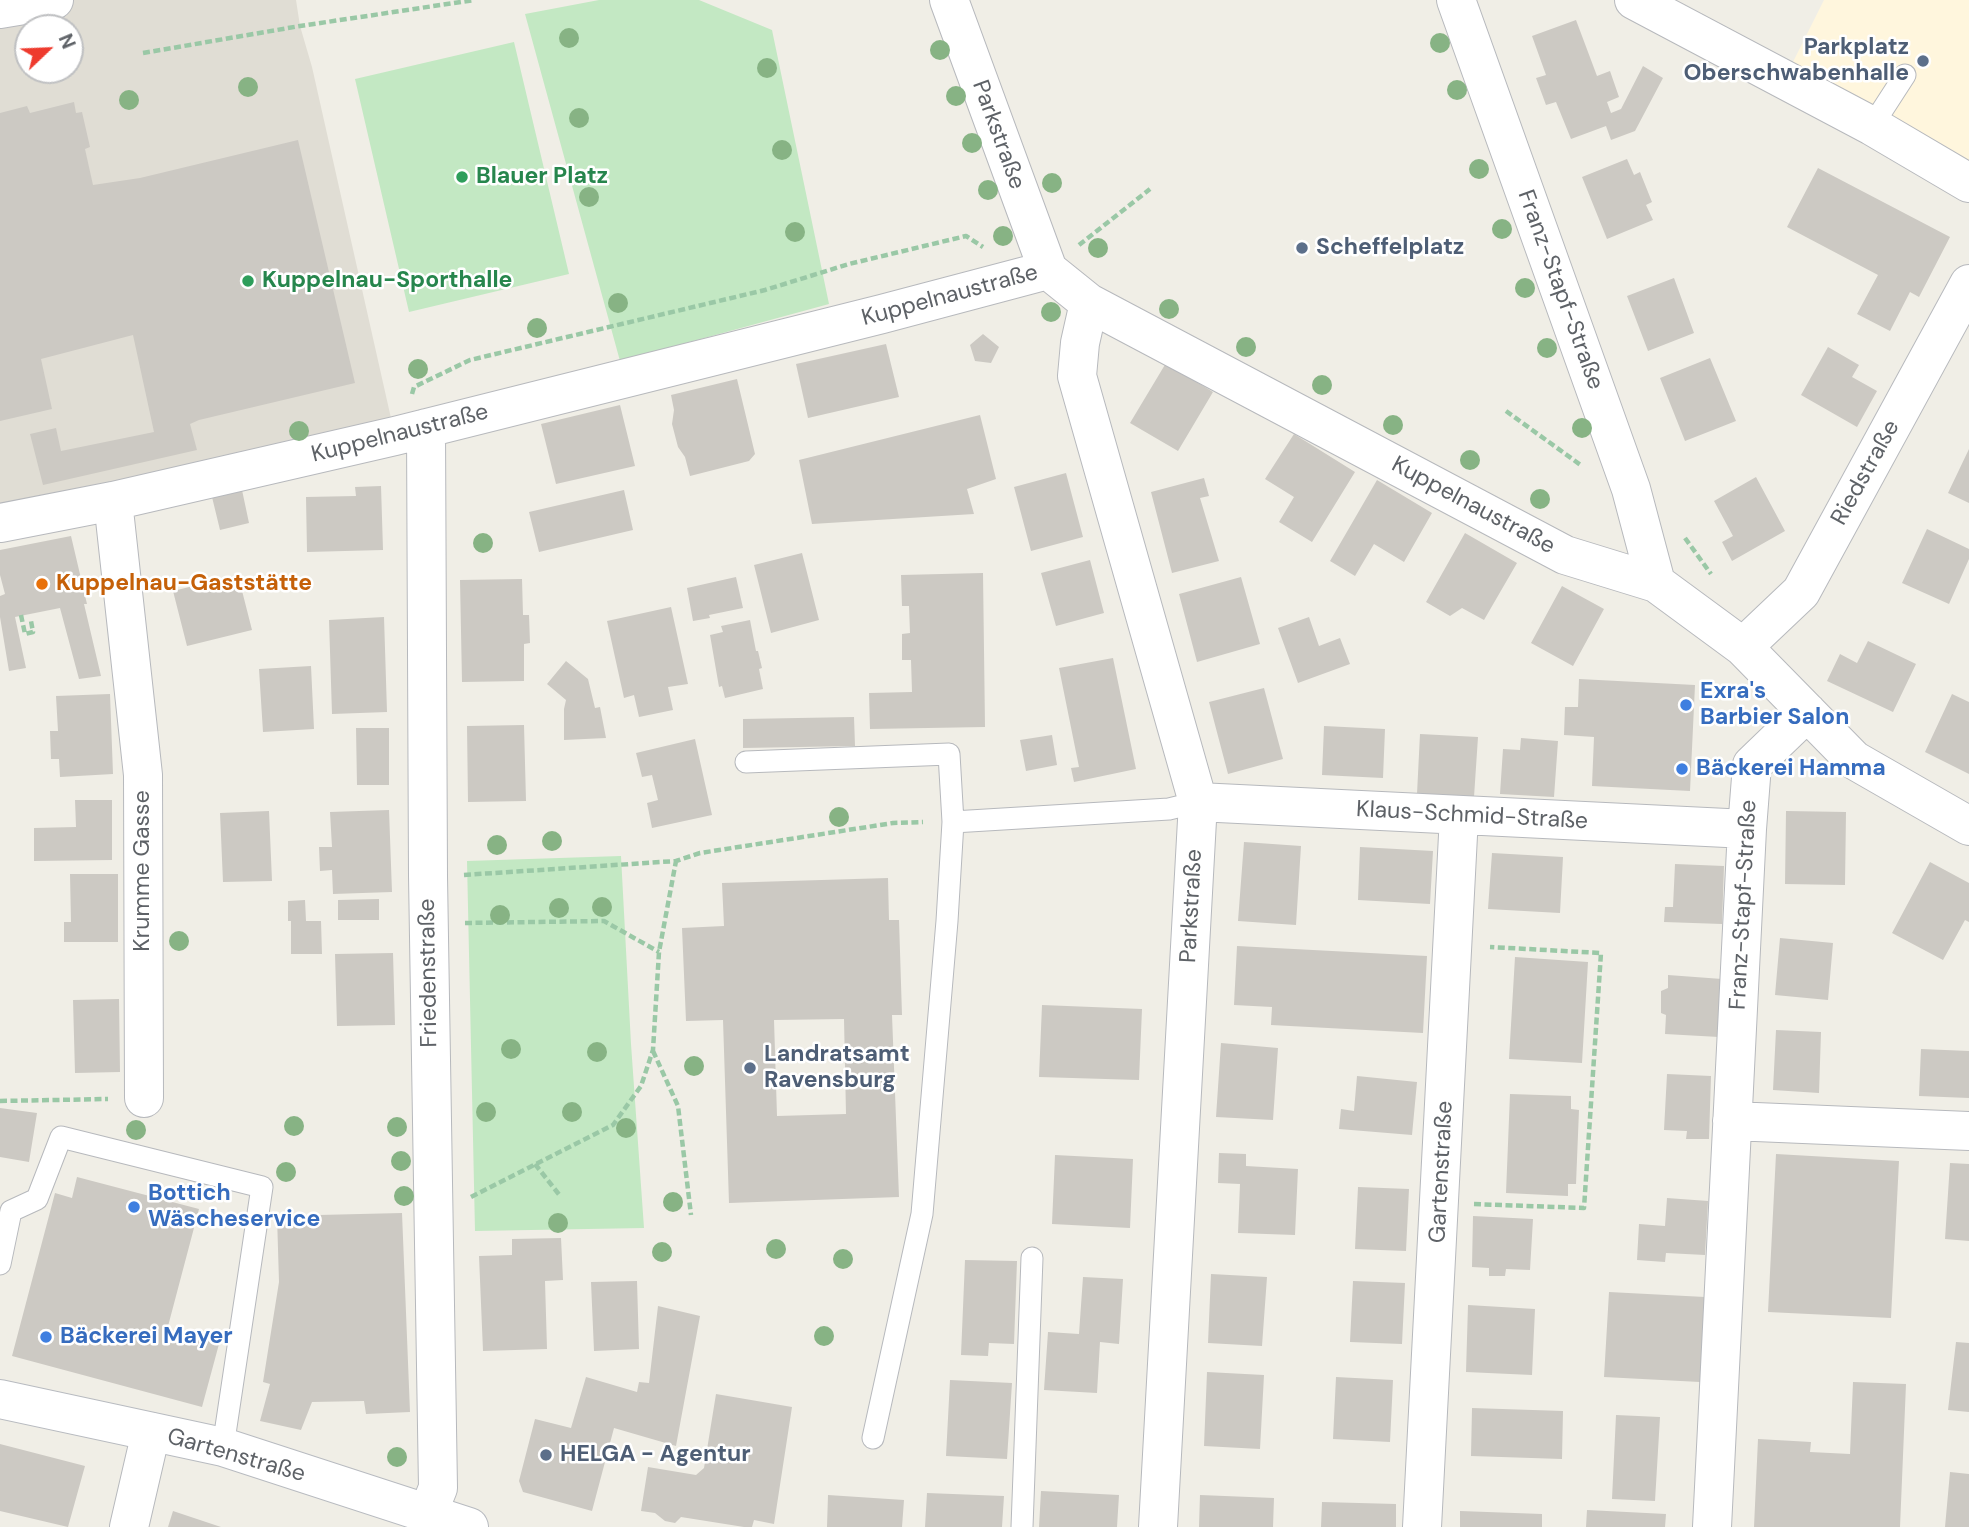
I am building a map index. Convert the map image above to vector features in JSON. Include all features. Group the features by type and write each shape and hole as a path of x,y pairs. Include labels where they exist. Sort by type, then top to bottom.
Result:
{"street":[{"path":"0,9 54,0"},
{"name":"Parkstraße","path":"949,0 1038,273"},
{"name":"Franz-Stapf-Straße","path":"1456,0 1631,489 1656,583"},
{"path":"1634,0 1872,126 1969,183"},
{"name":"Kuppelnaustraße","path":"0,523 113,501 410,432 1038,273 1565,555 1656,583 1743,647 1854,760 1967,821"},
{"name":"Riedstraße","path":"1743,647 1801,592 1969,284"},
{"name":"Parkstraße","path":"1090,303 1080,342 1076,376 1198,802 1158,1527"},
{"name":"Friedenstraße","path":"410,432 428,876 438,1488 428,1515"},
{"name":"Krumme Gasse","path":"113,501 143,775 144,1098"},
{"name":"Franz-Stapf-Straße","path":"1712,1527 1752,765 1807,712"},
{"name":"Klaus-Schmid-Straße","path":"1198,802 1747,829"},
{"name":"Gartenstraße","path":"1422,1527 1459,816"},
{"path":"1732,1121 1969,1131"},
{"name":"Gartenstraße","path":"0,1399 223,1447 469,1527"},
{"path":"129,1527 151,1432"}],"lane":[{"path":"1872,126 1905,75"},
{"path":"746,762 949,754 953,822 922,1214 873,1437"},
{"path":"953,822 1169,809 1198,802"},
{"path":"0,1264 11,1211 37,1199 61,1137 262,1186 223,1447"},
{"path":"1022,1527 1032,1258"}],"path":[{"path":"143,53 474,0"},
{"path":"410,432 414,387 470,360 765,290 849,264 966,236 1038,273 1150,189"},
{"path":"1506,411 1580,465 1631,489"},
{"path":"1684,535 1713,577"},
{"path":"22,615 25,634 33,632 31,621"},
{"path":"428,876 676,861 700,853 893,823 953,822"},
{"path":"433,1217 613,1125 641,1086 653,1050 659,952 676,861"},
{"path":"457,923 604,921 659,952"},
{"path":"1440,1203 1584,1208 1601,953 1454,945"},
{"path":"653,1050 678,1106 691,1215"},
{"path":"0,1101 144,1098"},
{"path":"535,1164 561,1197"}],"shaded area":[{"path":"54,0 296,0 395,436 0,523 0,9"},
{"path":"1824,0 1969,0 1969,183 1784,80"}],"green space":[{"path":"599,0 699,0 772,30 829,304 620,361 525,14"},
{"name":"Blauer Platz","path":"514,42 569,274 409,312 355,79"},
{"path":"621,856 644,1228 475,1231 467,861"}],"building":[{"path":"1576,20 1597,76 1610,71 1619,97 1607,102 1611,113 1621,109 1643,66 1663,78 1635,131 1611,140 1606,126 1571,139 1556,102 1546,105 1536,78 1546,75 1532,36"},
{"path":"74,102 76,113 82,112 90,147 85,149 93,185 140,178 298,140 355,383 199,420 190,424 197,450 43,485 30,434 56,428 61,451 154,432 133,335 41,359 52,409 0,421 0,113 27,106 30,113"},
{"path":"1627,159 1634,175 1640,172 1652,202 1646,205 1653,220 1607,239 1582,177"},
{"path":"1818,168 1950,237 1919,297 1910,292 1890,331 1857,314 1878,275 1787,227"},
{"path":"1674,278 1694,333 1648,351 1627,296"},
{"path":"983,334 999,347 991,363 975,361 970,345"},
{"path":"886,344 899,397 808,418 796,364"},
{"path":"1828,347 1859,365 1852,377 1877,391 1857,427 1801,395"},
{"path":"1710,358 1736,421 1685,441 1660,378"},
{"path":"1166,363 1213,392 1178,451 1130,423"},
{"path":"737,379 755,454 749,461 690,476 672,424 674,410 671,395"},
{"path":"620,405 635,466 556,484 541,424"},
{"path":"980,415 996,479 967,489 974,514 812,524 799,460"},
{"path":"1294,434 1355,472 1312,542 1279,522 1294,497 1265,479"},
{"path":"1969,449 1969,503 1948,493"},
{"path":"1066,473 1083,537 1031,551 1014,487"},
{"path":"1756,477 1785,531 1732,561 1722,542 1733,536 1714,501"},
{"path":"1204,478 1209,496 1200,498 1219,561 1172,573 1151,492"},
{"path":"1377,480 1432,513 1404,562 1374,544 1355,576 1330,561"},
{"path":"381,486 383,550 307,552 306,497 356,496 355,487"},
{"path":"242,490 249,523 220,530 212,497"},
{"path":"624,490 633,530 539,552 529,512"},
{"path":"1927,529 1969,549 1969,559 1949,604 1902,583"},
{"path":"1465,533 1517,563 1484,620 1462,608 1450,616 1426,602"},
{"name":"Kuppelnau-Gaststätte","path":"71,536 101,676 79,679 60,608 15,617 26,668 9,671 0,617 0,596 5,594 0,575 0,550"},
{"path":"802,553 819,620 771,633 754,565"},
{"path":"1090,560 1104,613 1056,626 1041,573"},
{"path":"983,573 985,727 870,729 869,693 912,692 911,660 902,660 902,634 910,633 909,606 902,606 901,575"},
{"path":"238,575 252,630 187,646 173,591"},
{"path":"736,577 743,608 693,621 687,588"},
{"path":"1241,577 1260,644 1197,662 1179,594"},
{"path":"522,579 523,615 529,615 530,643 524,644 524,681 462,682 460,580"},
{"path":"1562,586 1604,609 1573,666 1531,643"},
{"path":"671,607 688,684 668,687 673,710 639,717 634,695 624,698 607,621"},
{"path":"384,617 387,712 332,714 329,620"},
{"path":"1309,617 1319,646 1340,638 1350,664 1298,683 1278,628"},
{"path":"750,620 762,668 759,669 763,689 725,698 722,686 719,687 710,635 723,632 721,626"},
{"path":"1868,641 1916,664 1893,712 1827,681 1840,654 1857,663"},
{"path":"1113,658 1136,769 1074,782 1071,768 1079,767 1059,668"},
{"path":"566,661 588,679 595,708 600,707 606,738 564,740 566,700 547,684"},
{"path":"311,666 314,729 263,732 259,669"},
{"path":"1579,679 1695,685 1690,791 1592,786 1594,737 1564,735 1565,707 1578,707"},
{"path":"1264,688 1283,759 1228,774 1209,702"},
{"path":"110,694 113,774 60,777 59,759 51,759 50,731 58,731 56,696"},
{"path":"1952,694 1969,702 1969,774 1925,752"},
{"path":"854,717 855,746 743,748 743,719"},
{"path":"524,725 526,801 468,802 467,726"},
{"path":"1324,726 1385,729 1383,778 1322,775"},
{"path":"356,728 389,728 389,785 357,785"},
{"path":"1420,734 1478,737 1474,797 1417,794"},
{"path":"1052,735 1057,765 1026,771 1020,740"},
{"path":"1521,738 1558,741 1554,797 1500,794 1503,749 1520,750"},
{"path":"695,739 712,815 652,828 647,803 658,800 652,775 642,777 636,753"},
{"path":"75,800 112,800 112,860 34,861 34,828 76,827"},
{"path":"389,810 392,892 333,894 332,870 320,871 319,847 332,847 330,812"},
{"path":"269,811 272,881 223,882 220,813"},
{"path":"1786,811 1846,812 1845,885 1785,884"},
{"path":"1244,842 1301,846 1296,925 1238,921"},
{"path":"1360,847 1433,851 1430,904 1358,900"},
{"path":"1492,853 1563,857 1560,913 1488,909"},
{"path":"1930,862 1969,883 1969,922 1965,920 1943,960 1892,933"},
{"path":"1675,864 1724,866 1722,924 1664,922 1665,907 1673,907"},
{"path":"70,874 118,874 118,942 64,942 64,922 71,922"},
{"name":"Landratsamt Ravensburg","path":"888,878 889,920 899,920 902,1015 892,1015 899,1197 729,1203 723,1020 686,1021 682,928 724,926 722,883","holes":["844,1019 846,1114 777,1116 774,1020"]},
{"path":"379,899 379,920 338,920 338,900"},
{"path":"305,900 306,921 321,921 322,954 291,954 288,901"},
{"path":"1780,938 1833,943 1828,1000 1775,995"},
{"path":"1237,946 1427,956 1423,1033 1271,1025 1272,1007 1234,1005"},
{"path":"393,953 395,1025 337,1026 335,954"},
{"path":"1515,957 1588,962 1582,1063 1509,1059"},
{"path":"1668,975 1722,979 1719,1037 1665,1034 1666,1015 1661,1013 1661,991 1668,988"},
{"path":"119,999 120,1072 75,1073 73,1000"},
{"path":"1042,1005 1142,1009 1139,1080 1039,1077"},
{"path":"1776,1030 1821,1032 1819,1093 1773,1090"},
{"path":"1221,1043 1278,1048 1273,1120 1216,1117"},
{"path":"1921,1049 1969,1051 1969,1098 1919,1096"},
{"path":"1667,1074 1711,1076 1709,1139 1686,1139 1687,1131 1664,1130"},
{"path":"1357,1076 1417,1082 1412,1135 1339,1129 1341,1109 1354,1111"},
{"path":"1510,1094 1571,1096 1571,1109 1579,1110 1576,1184 1568,1184 1568,1196 1506,1193"},
{"path":"0,1108 37,1113 29,1162 0,1157"},
{"path":"1219,1153 1246,1154 1246,1166 1298,1169 1295,1235 1238,1233 1240,1184 1218,1183"},
{"path":"1776,1154 1899,1161 1891,1318 1768,1312"},
{"path":"1055,1155 1133,1159 1130,1228 1052,1224"},
{"path":"1950,1163 1969,1164 1969,1241 1945,1239"},
{"path":"77,1177 199,1209 167,1330 219,1344 202,1407 12,1356 55,1193 72,1198"},
{"path":"1358,1187 1409,1189 1406,1251 1355,1249"},
{"path":"1667,1198 1708,1201 1705,1255 1666,1253 1665,1262 1637,1260 1639,1224 1665,1226"},
{"path":"402,1213 410,1412 366,1414 364,1401 312,1402 301,1430 260,1421 270,1384 263,1382 279,1282 277,1216"},
{"path":"1473,1216 1533,1219 1530,1270 1506,1269 1505,1276 1489,1276 1489,1268 1472,1267"},
{"path":"561,1238 563,1280 545,1281 547,1349 483,1351 479,1256 512,1255 512,1239"},
{"path":"965,1260 1017,1261 1014,1344 989,1343 988,1356 961,1355"},
{"path":"1211,1274 1267,1277 1262,1346 1208,1343"},
{"path":"1083,1277 1123,1279 1119,1344 1100,1342 1097,1393 1044,1390 1048,1332 1079,1334"},
{"path":"637,1281 639,1349 594,1351 591,1282"},
{"path":"1353,1281 1405,1283 1402,1344 1350,1342"},
{"path":"1609,1292 1705,1297 1700,1382 1604,1377"},
{"path":"1468,1305 1535,1309 1532,1375 1466,1372"},
{"path":"658,1306 700,1316 676,1446 614,1428 592,1511 523,1492 519,1481 535,1419 571,1428 586,1377 637,1392 639,1382 649,1383"},
{"path":"1956,1342 1969,1343 1969,1412 1948,1410"},
{"path":"1207,1372 1264,1375 1260,1449 1204,1446"},
{"path":"1336,1377 1393,1380 1390,1442 1333,1439"},
{"path":"950,1380 1012,1383 1007,1459 946,1456"},
{"path":"1853,1382 1906,1384 1900,1527 1754,1527 1758,1439 1811,1442 1810,1452 1850,1454"},
{"path":"716,1394 792,1407 774,1524 754,1520 752,1527 744,1527 681,1517 675,1523 665,1521 655,1513 641,1511 648,1467 696,1475 704,1468"},
{"path":"1472,1408 1563,1411 1562,1459 1471,1456"},
{"path":"1616,1415 1660,1417 1655,1501 1612,1499"},
{"path":"0,1444 85,1466 68,1527 0,1511"},
{"path":"1950,1472 1969,1474 1969,1527 1945,1527"},
{"path":"1041,1491 1119,1495 1117,1527 1039,1527"},
{"path":"927,1493 1004,1496 1002,1527 925,1527"},
{"path":"828,1495 904,1500 902,1527 827,1527"},
{"path":"1200,1495 1274,1498 1273,1527 1199,1527"},
{"path":"1322,1502 1396,1504 1396,1527 1321,1527"},
{"path":"1587,1510 1666,1514 1665,1527 1586,1527"},
{"path":"173,1511 221,1527 168,1527"},
{"path":"1460,1511 1542,1514 1542,1527 1460,1527"}],"place":[{"name":"Parkplatz Oberschwabenhalle","path":"1923,61"},
{"name":"Blauer Platz","path":"462,177"},
{"name":"Scheffelplatz","path":"1302,248"},
{"name":"Kuppelnau-Sporthalle","path":"248,281"},
{"name":"Kuppelnau-Gaststätte","path":"42,584"},
{"name":"Exra's Barbier Salon","path":"1686,705"},
{"name":"Bäckerei Hamma","path":"1682,769"},
{"name":"Landratsamt Ravensburg","path":"750,1068"},
{"name":"Bottich Wäscheservice","path":"134,1207"},
{"name":"Bäckerei Mayer","path":"46,1337"},
{"name":"HELGA - Agentur","path":"546,1455"}]}
